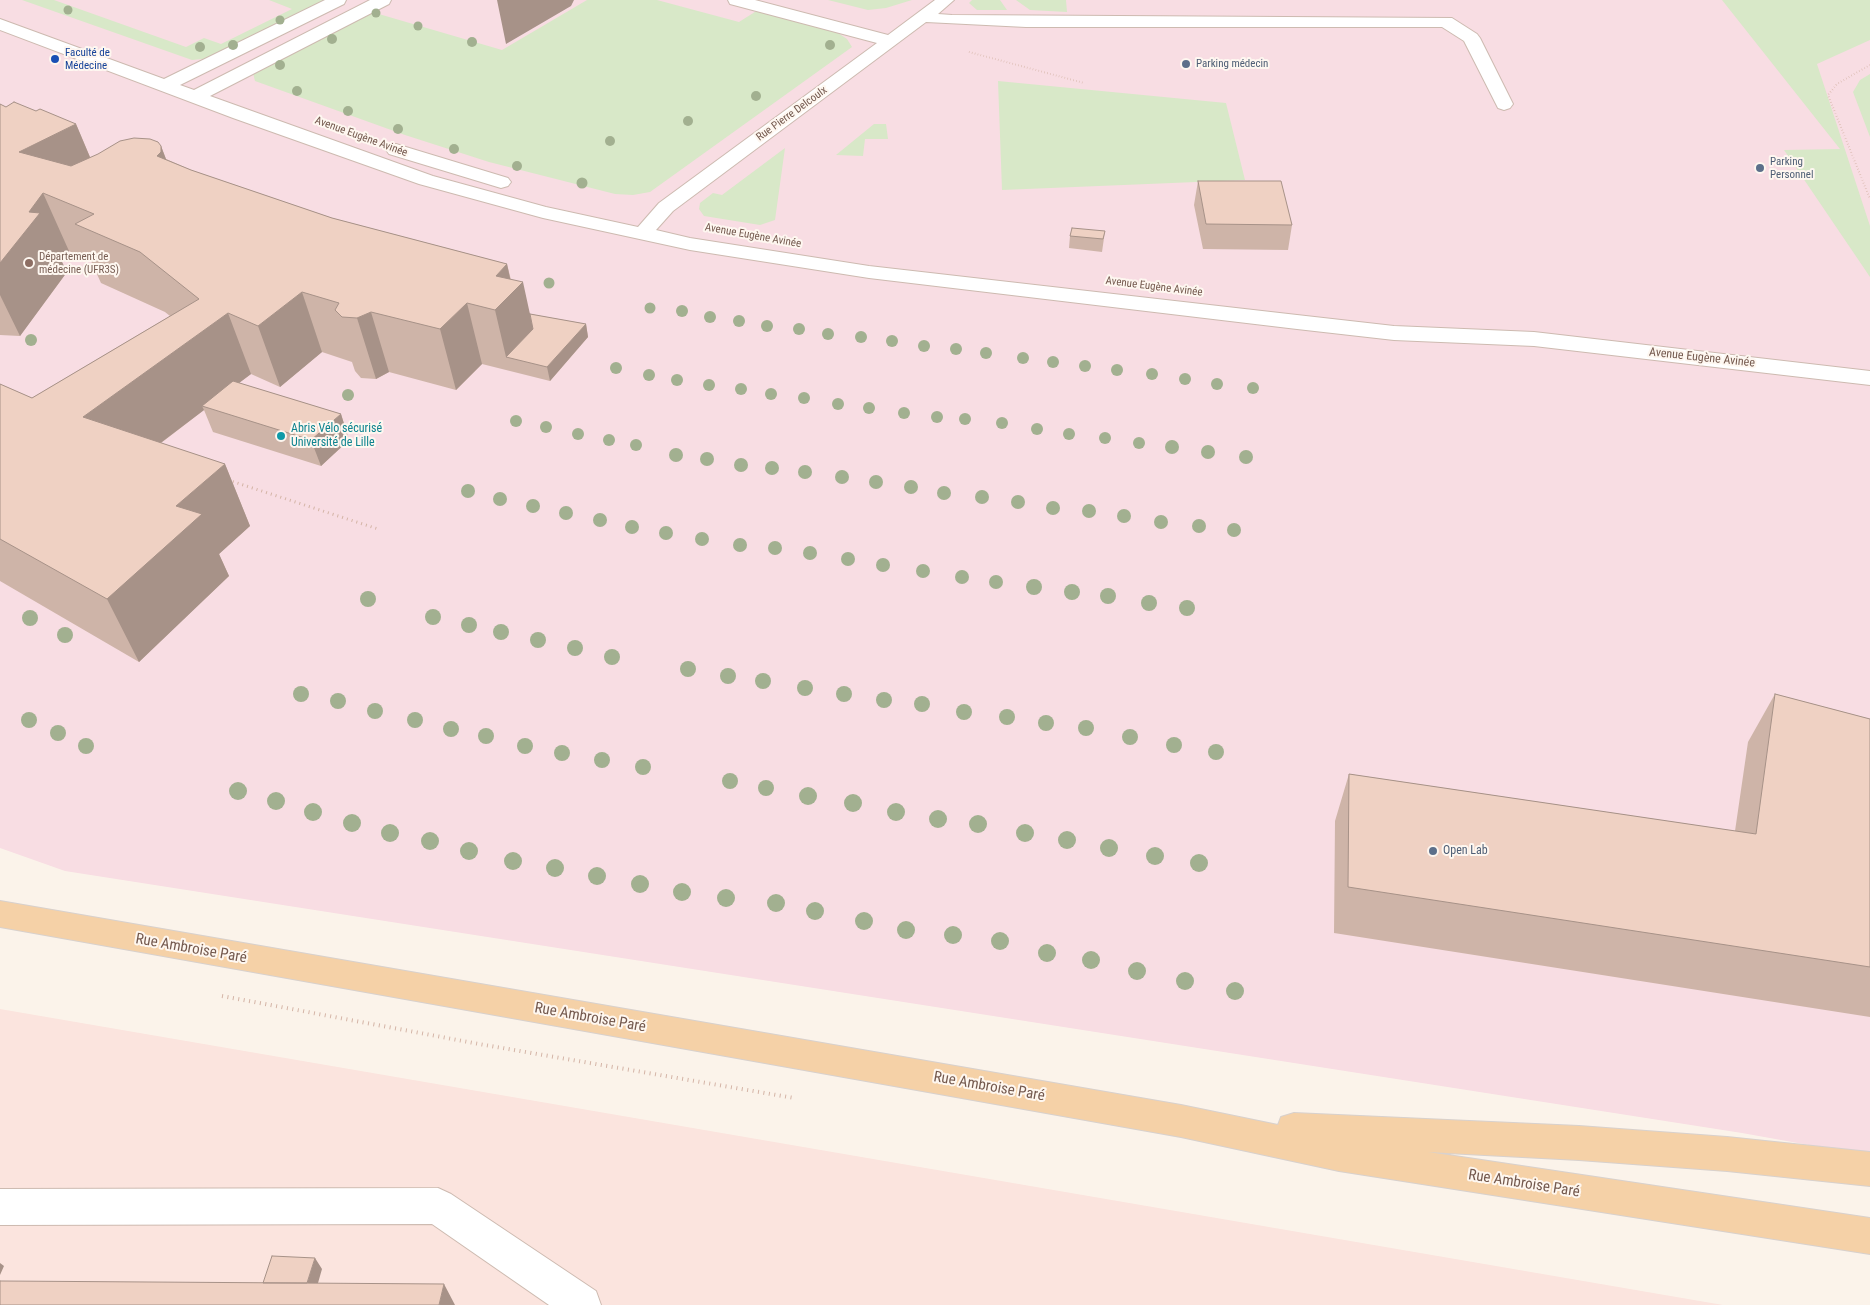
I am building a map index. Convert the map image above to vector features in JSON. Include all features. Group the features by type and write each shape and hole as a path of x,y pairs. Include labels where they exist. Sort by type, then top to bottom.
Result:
{"main road":[{"name":"Rue Ambroise Paré","path":"0,914 1180,1120 1339,1154 1870,1236"},
{"name":"Rue Ambroise Paré","path":"1180,1120 1341,1133 1578,1143 1727,1154 1870,1169"}],"street":[{"path":"165,86 338,0"},
{"path":"195,97 383,0"},
{"path":"736,0 890,41"},
{"name":"Rue Pierre Delcoulx","path":"649,226 666,207 890,41 908,22 946,0"},
{"name":"Avenue Eugène Avinée","path":"7,14 165,86 393,169 452,188 543,212 649,226"},
{"path":"908,22 952,20 1007,22 1446,22 1471,38 1504,104"},
{"path":"1224,22 1297,37 1471,38"},
{"path":"160,65 244,96"},
{"name":"Avenue Eugène Avinée","path":"381,145 516,186"},
{"name":"Avenue Eugène Avinée","path":"552,196 649,226 772,258 939,281 1394,333 1534,340 1870,378"},
{"path":"0,1207 438,1206 582,1305"}],"path":[{"path":"1870,65 1837,84 1828,95 1870,199"},
{"path":"222,478 378,529"}],"shaded area":[{"path":"0,0 1870,0 1870,1156 1742,1133 65,871 0,848"},
{"path":"0,1009 1723,1305 0,1305"}],"green space":[{"path":"22,0 54,0 186,47 204,38 221,44 292,9 269,0 329,0 212,58 192,60"},
{"path":"587,0 657,0 739,22 758,10 835,31 847,39 852,47 650,192 633,195 615,194 489,162 405,135 255,81 253,73 372,12 502,50"},
{"path":"828,0 912,0 886,8 868,10"},
{"path":"972,0 1000,0 1007,10 977,10 969,3"},
{"path":"1016,0 1066,0 1067,12 1030,10"},
{"path":"1722,0 1870,0 1870,40 1817,64 1870,226 1870,277 1784,150 1840,149"},
{"path":"1870,74 1870,137 1853,92 1860,80"},
{"path":"998,81 1226,103 1245,180 1002,190"},
{"path":"874,124 886,124 888,139 865,139 863,156 836,155"},
{"path":"785,148 775,220 760,225 704,216 699,209 700,203 713,193 722,195"}],"building":[{"path":"14,102 36,111 40,109 76,124 19,152 71,166 98,154 120,141 134,138 150,139 158,142 161,146 161,152 157,156 191,170 332,218 507,264 496,276 523,282 495,310 467,303 440,329 371,312 357,318 342,317 335,310 339,303 302,292 258,326 228,313 83,417 225,464 176,506 202,514 107,599 0,539 0,384 32,398 199,299 140,252 75,224 94,214 43,193 29,212 40,213 0,263 0,104 6,107"},
{"path":"1198,181 1281,181 1292,225 1206,224"},
{"path":"1072,228 1105,231 1103,239 1070,236"},
{"path":"530,314 586,324 547,367 506,357 533,329"},
{"path":"233,381 341,414 311,440 202,406"},
{"name":"Open Lab","path":"1775,694 1870,719 1870,967 1348,887 1349,774 1756,834"},
{"path":"272,1256 315,1258 307,1283 263,1283"},
{"path":"0,1281 444,1284 439,1305 0,1305"}],"place":[{"name":"Faculté de Médecine","path":"55,59"},
{"name":"Parking médecin","path":"1186,64"},
{"name":"Parking Personnel","path":"1760,168"},
{"name":"Département de médecine (UFR3S)","path":"29,263"},
{"name":"Abris Vélo sécurisé Université de Lille","path":"281,436"},
{"name":"Open Lab","path":"1433,851"}]}
